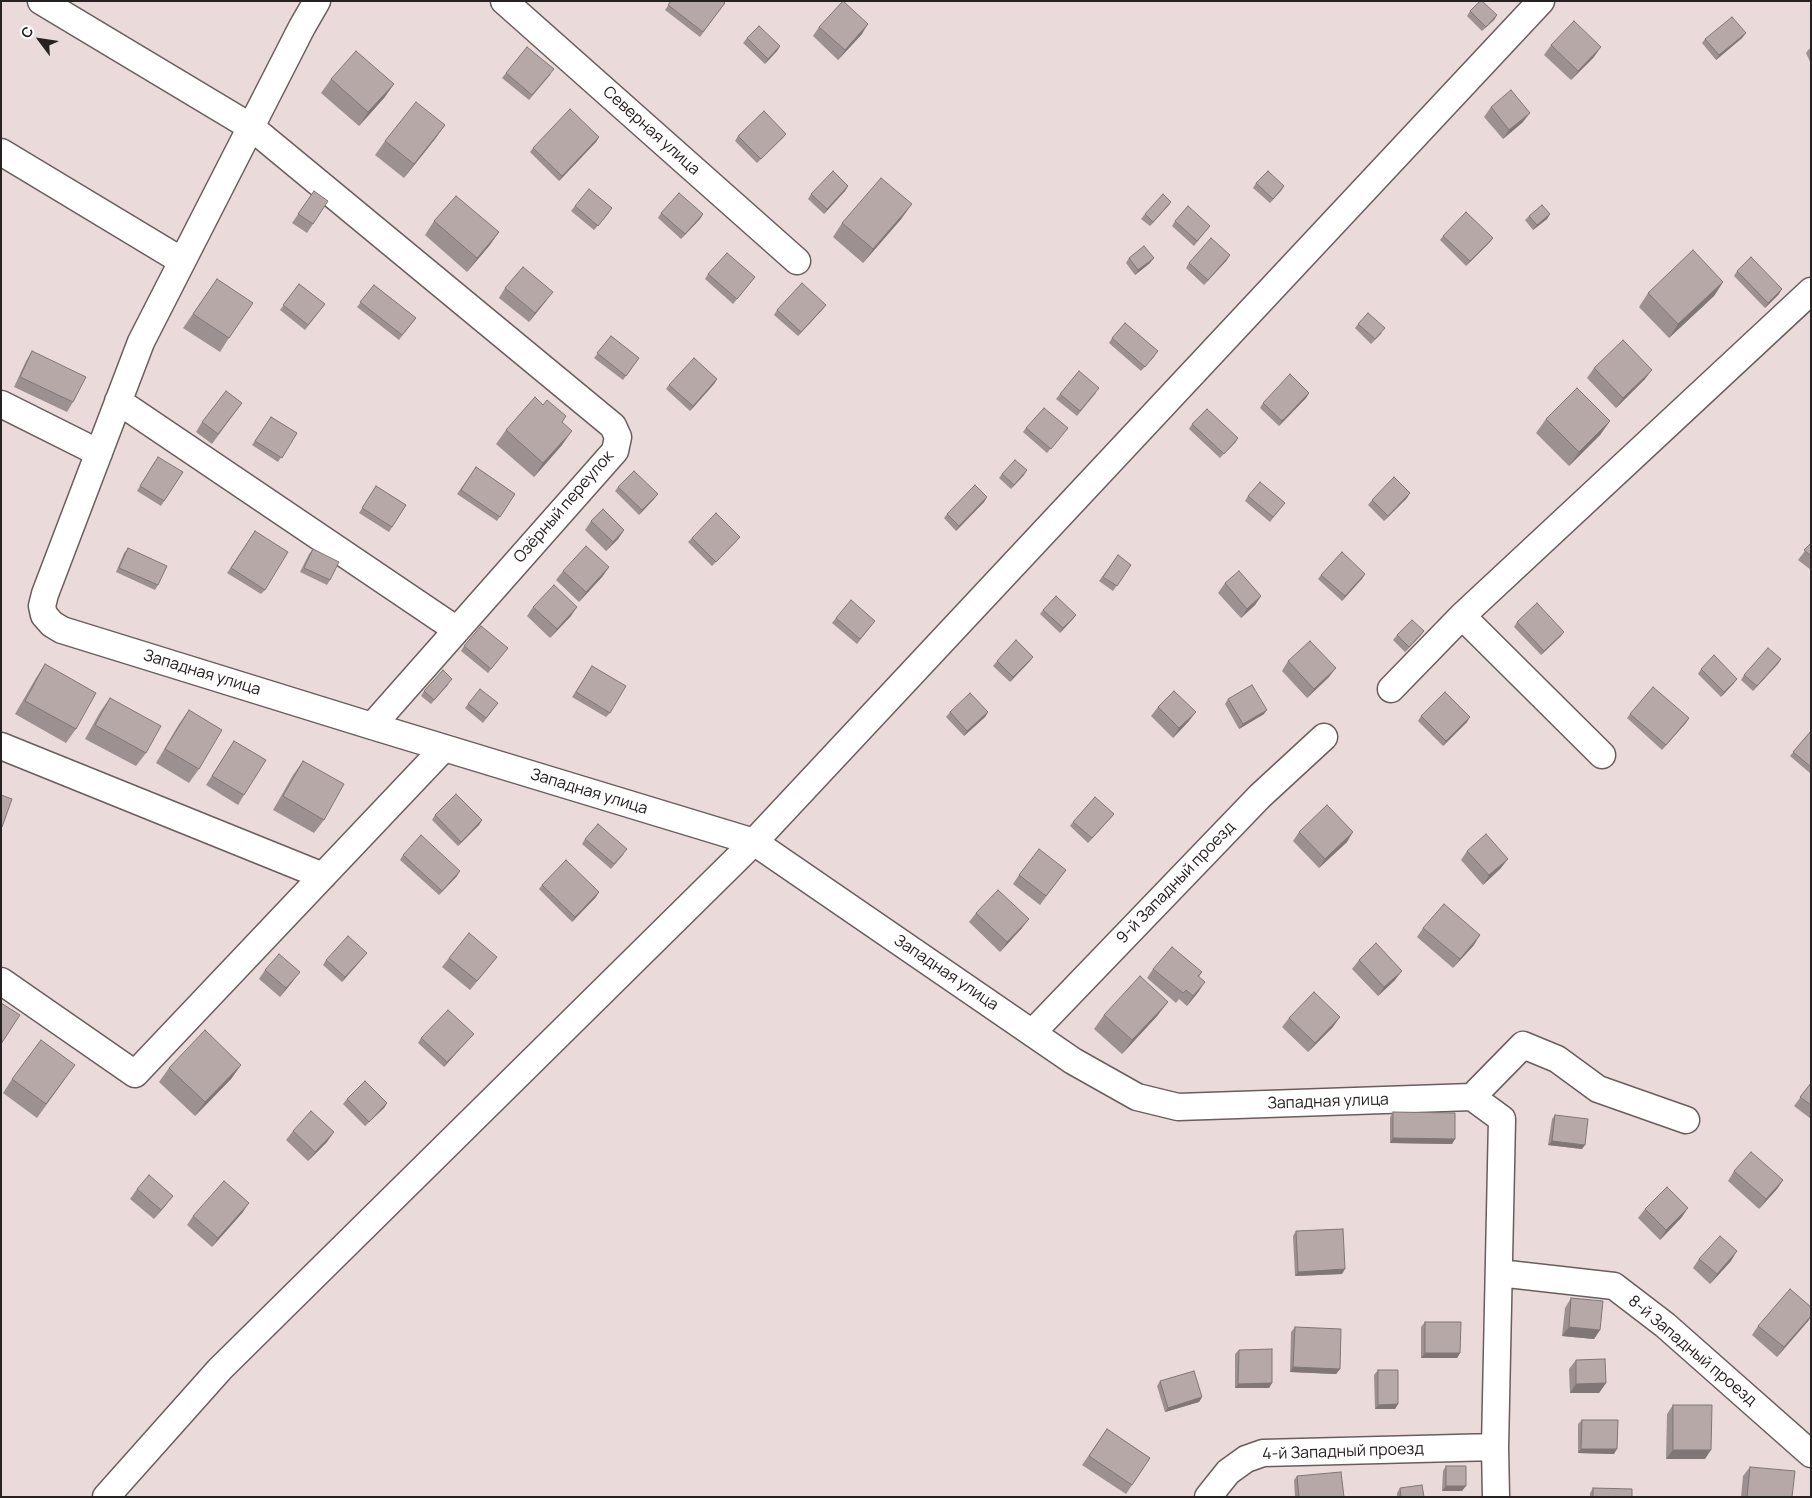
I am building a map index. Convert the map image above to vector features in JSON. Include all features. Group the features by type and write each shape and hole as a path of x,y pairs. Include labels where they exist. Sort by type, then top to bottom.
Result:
{"street":[{"name":"Озёрный переулок","path":"41,1 251,127 613,426 618,438 615,451 372,726"},
{"path":"1,404 98,453 141,342 317,1"},
{"name":"Северная улица","path":"504,1 797,261"},
{"path":"106,1497 220,1369 754,842 1541,1"},
{"path":"1,152 182,261"},
{"path":"1391,690 1462,616 1811,291"},
{"path":"118,401 457,630"},
{"name":"Западная улица","path":"98,453 44,594 42,606 44,615 52,624 62,630 754,842 1032,1033 1073,1060 1137,1097 1178,1107 1472,1097"},
{"path":"1462,616 1602,755"},
{"name":"9-й Западный проезд","path":"1032,1033 1260,796 1324,737"},
{"path":"1,746 323,876"},
{"path":"1,981 135,1074 444,748"},
{"path":"1496,1497 1495,1447 1502,1118 1472,1097 1523,1045 1557,1060 1598,1088 1686,1120"},
{"name":"8-й Западный проезд","path":"1499,1273 1614,1286 1665,1325 1811,1454"},
{"name":"4-й Западный проезд","path":"1208,1497 1228,1472 1246,1459 1263,1453 1495,1447"}],"building":[{"path":"671,1 723,1 725,3 703,32 668,5"},
{"path":"843,1 868,24 845,50 819,27"},
{"path":"1480,1 1497,15 1486,27 1470,11"},
{"path":"1732,17 1746,33 1719,55 1705,39"},
{"path":"1574,21 1601,47 1578,71 1551,45"},
{"path":"759,26 780,46 768,59 747,38"},
{"path":"527,47 554,69 532,95 506,73"},
{"path":"356,51 394,84 368,112 331,79"},
{"path":"1511,90 1530,113 1509,130 1491,107"},
{"path":"416,102 445,125 414,164 385,141"},
{"path":"570,109 599,137 562,176 533,148"},
{"path":"764,111 786,134 761,159 738,136"},
{"path":"833,171 848,186 827,209 811,194"},
{"path":"1268,171 1284,186 1273,199 1256,183"},
{"path":"881,178 912,204 873,249 842,223"},
{"path":"589,189 612,208 598,226 575,206"},
{"path":"314,191 328,201 313,224 298,214"},
{"path":"679,193 703,214 685,234 661,213"},
{"path":"1163,194 1171,202 1153,222 1145,214"},
{"path":"456,196 499,232 477,258 434,221"},
{"path":"1542,205 1550,214 1537,225 1529,216"},
{"path":"1188,206 1210,226 1197,241 1175,221"},
{"path":"1466,212 1493,238 1470,261 1443,236"},
{"path":"1211,238 1230,255 1208,280 1189,263"},
{"path":"1144,246 1154,258 1138,270 1129,258"},
{"path":"1693,250 1723,282 1678,324 1648,293"},
{"path":"727,253 755,277 737,299 708,274"},
{"path":"1751,257 1782,289 1768,303 1737,271"},
{"path":"523,267 553,292 535,313 505,288"},
{"path":"217,279 253,303 229,338 193,314"},
{"path":"802,283 826,305 801,332 777,310"},
{"path":"299,284 325,304 308,325 283,305"},
{"path":"374,285 416,318 402,335 360,302"},
{"path":"1368,313 1385,328 1375,339 1358,324"},
{"path":"1125,323 1158,351 1145,367 1112,338"},
{"path":"611,336 639,358 626,376 597,353"},
{"path":"1623,340 1652,370 1623,398 1594,368"},
{"path":"32,351 86,377 73,402 20,377"},
{"path":"694,358 717,379 693,406 669,385"},
{"path":"1079,371 1099,388 1080,411 1060,394"},
{"path":"1290,374 1309,393 1282,421 1263,403"},
{"path":"1577,388 1610,421 1579,452 1546,419"},
{"path":"226,391 242,403 218,434 202,422"},
{"path":"535,397 543,405 547,400 566,416 562,422 572,431 543,463 506,430"},
{"path":"1044,408 1068,428 1051,449 1026,428"},
{"path":"1207,409 1238,438 1224,454 1192,424"},
{"path":"271,417 297,433 282,458 255,441"},
{"path":"158,457 183,472 164,501 140,486"},
{"path":"1015,460 1027,470 1014,485 1002,474"},
{"path":"476,467 515,494 500,517 461,490"},
{"path":"634,471 658,494 642,510 618,487"},
{"path":"1394,477 1410,493 1388,516 1372,500"},
{"path":"1260,482 1285,503 1273,517 1248,496"},
{"path":"975,485 987,497 959,526 947,514"},
{"path":"376,486 406,505 392,527 362,508"},
{"path":"603,509 624,530 613,542 591,521"},
{"path":"716,513 740,537 716,562 692,538"},
{"path":"255,531 288,552 265,590 231,568"},
{"path":"1811,543 1811,556 1804,550"},
{"path":"586,546 609,567 586,592 563,571"},
{"path":"128,548 167,566 158,585 119,568"},
{"path":"313,549 339,562 330,580 304,568"},
{"path":"1342,552 1365,574 1345,596 1321,575"},
{"path":"1118,555 1131,565 1117,586 1103,577"},
{"path":"1239,571 1261,596 1247,609 1225,583"},
{"path":"554,585 577,607 557,629 533,607"},
{"path":"1056,596 1076,615 1063,628 1043,610"},
{"path":"851,600 875,621 860,639 836,618"},
{"path":"1537,603 1564,632 1544,651 1517,622"},
{"path":"1412,620 1424,631 1409,647 1397,635"},
{"path":"481,626 508,648 491,669 464,646"},
{"path":"1016,640 1033,657 1013,677 997,661"},
{"path":"1310,641 1336,668 1314,689 1288,661"},
{"path":"1768,648 1781,659 1757,686 1744,675"},
{"path":"1714,655 1737,679 1724,692 1701,669"},
{"path":"45,664 96,693 76,729 25,701"},
{"path":"592,666 626,686 610,713 576,692"},
{"path":"443,670 452,679 434,700 424,691"},
{"path":"1252,685 1267,710 1243,724 1228,699"},
{"path":"1653,687 1689,718 1666,745 1630,714"},
{"path":"480,689 498,703 486,718 468,704"},
{"path":"1174,691 1196,712 1179,728 1158,707"},
{"path":"1445,692 1470,717 1446,741 1421,716"},
{"path":"970,693 988,712 967,731 950,712"},
{"path":"110,698 161,726 146,753 95,725"},
{"path":"189,710 222,730 199,769 165,749"},
{"path":"1811,731 1811,767 1793,752"},
{"path":"234,741 266,760 244,795 212,776"},
{"path":"303,761 344,784 324,820 283,796"},
{"path":"456,794 482,820 461,842 435,815"},
{"path":"1,795 12,799 2,827 1,826"},
{"path":"1095,797 1114,814 1092,838 1073,822"},
{"path":"1327,805 1353,832 1325,859 1299,832"},
{"path":"598,824 627,849 614,864 585,839"},
{"path":"1486,834 1508,859 1489,875 1467,851"},
{"path":"421,835 460,871 442,891 403,855"},
{"path":"1039,849 1066,870 1046,896 1019,875"},
{"path":"566,860 599,892 575,917 542,885"},
{"path":"998,890 1029,919 1007,942 976,913"},
{"path":"1444,904 1480,935 1460,959 1423,928"},
{"path":"469,933 497,957 477,981 449,958"},
{"path":"348,936 367,953 345,977 326,960"},
{"path":"1376,943 1402,971 1384,987 1359,960"},
{"path":"1172,947 1202,972 1198,976 1205,982 1193,996 1186,990 1183,993 1153,969"},
{"path":"279,954 300,972 286,988 265,970"},
{"path":"1140,976 1168,1002 1132,1040 1104,1015"},
{"path":"1314,992 1340,1017 1315,1043 1289,1018"},
{"path":"1,1003 20,1015 1,1044"},
{"path":"448,1010 474,1034 447,1062 421,1038"},
{"path":"205,1030 241,1065 205,1102 169,1068"},
{"path":"41,1040 75,1065 46,1104 12,1079"},
{"path":"365,1081 387,1103 369,1122 347,1099"},
{"path":"1811,1083 1811,1105 1800,1097"},
{"path":"311,1111 334,1132 315,1152 293,1131"},
{"path":"1393,1112 1455,1113 1455,1139 1393,1138"},
{"path":"1555,1115 1588,1119 1585,1145 1552,1141"},
{"path":"1751,1152 1783,1180 1766,1199 1734,1171"},
{"path":"149,1175 173,1196 161,1210 137,1189"},
{"path":"224,1181 249,1203 218,1238 193,1216"},
{"path":"1667,1187 1688,1208 1666,1230 1645,1209"},
{"path":"1343,1229 1345,1269 1298,1272 1296,1231"},
{"path":"1720,1236 1737,1251 1717,1274 1699,1259"},
{"path":"1790,1289 1811,1307 1811,1316 1784,1347 1758,1326"},
{"path":"1571,1298 1603,1301 1600,1330 1569,1327"},
{"path":"1425,1322 1461,1322 1460,1353 1425,1353"},
{"path":"1295,1327 1341,1329 1340,1369 1293,1367"},
{"path":"1272,1349 1272,1383 1238,1384 1239,1350"},
{"path":"1605,1359 1606,1383 1576,1384 1576,1360"},
{"path":"1378,1370 1398,1370 1398,1404 1378,1405"},
{"path":"1194,1371 1202,1397 1168,1408 1160,1381"},
{"path":"1673,1405 1712,1405 1711,1450 1673,1450"},
{"path":"1582,1420 1618,1420 1617,1449 1581,1449"},
{"path":"1107,1429 1150,1458 1132,1485 1089,1456"},
{"path":"1446,1466 1466,1466 1466,1486 1446,1486"},
{"path":"1750,1467 1795,1471 1792,1497 1747,1497"},
{"path":"1341,1472 1344,1497 1299,1497 1297,1476"},
{"path":"1422,1485 1424,1497 1401,1497 1400,1488"},
{"path":"1593,1488 1632,1489 1632,1497 1593,1497"}]}
